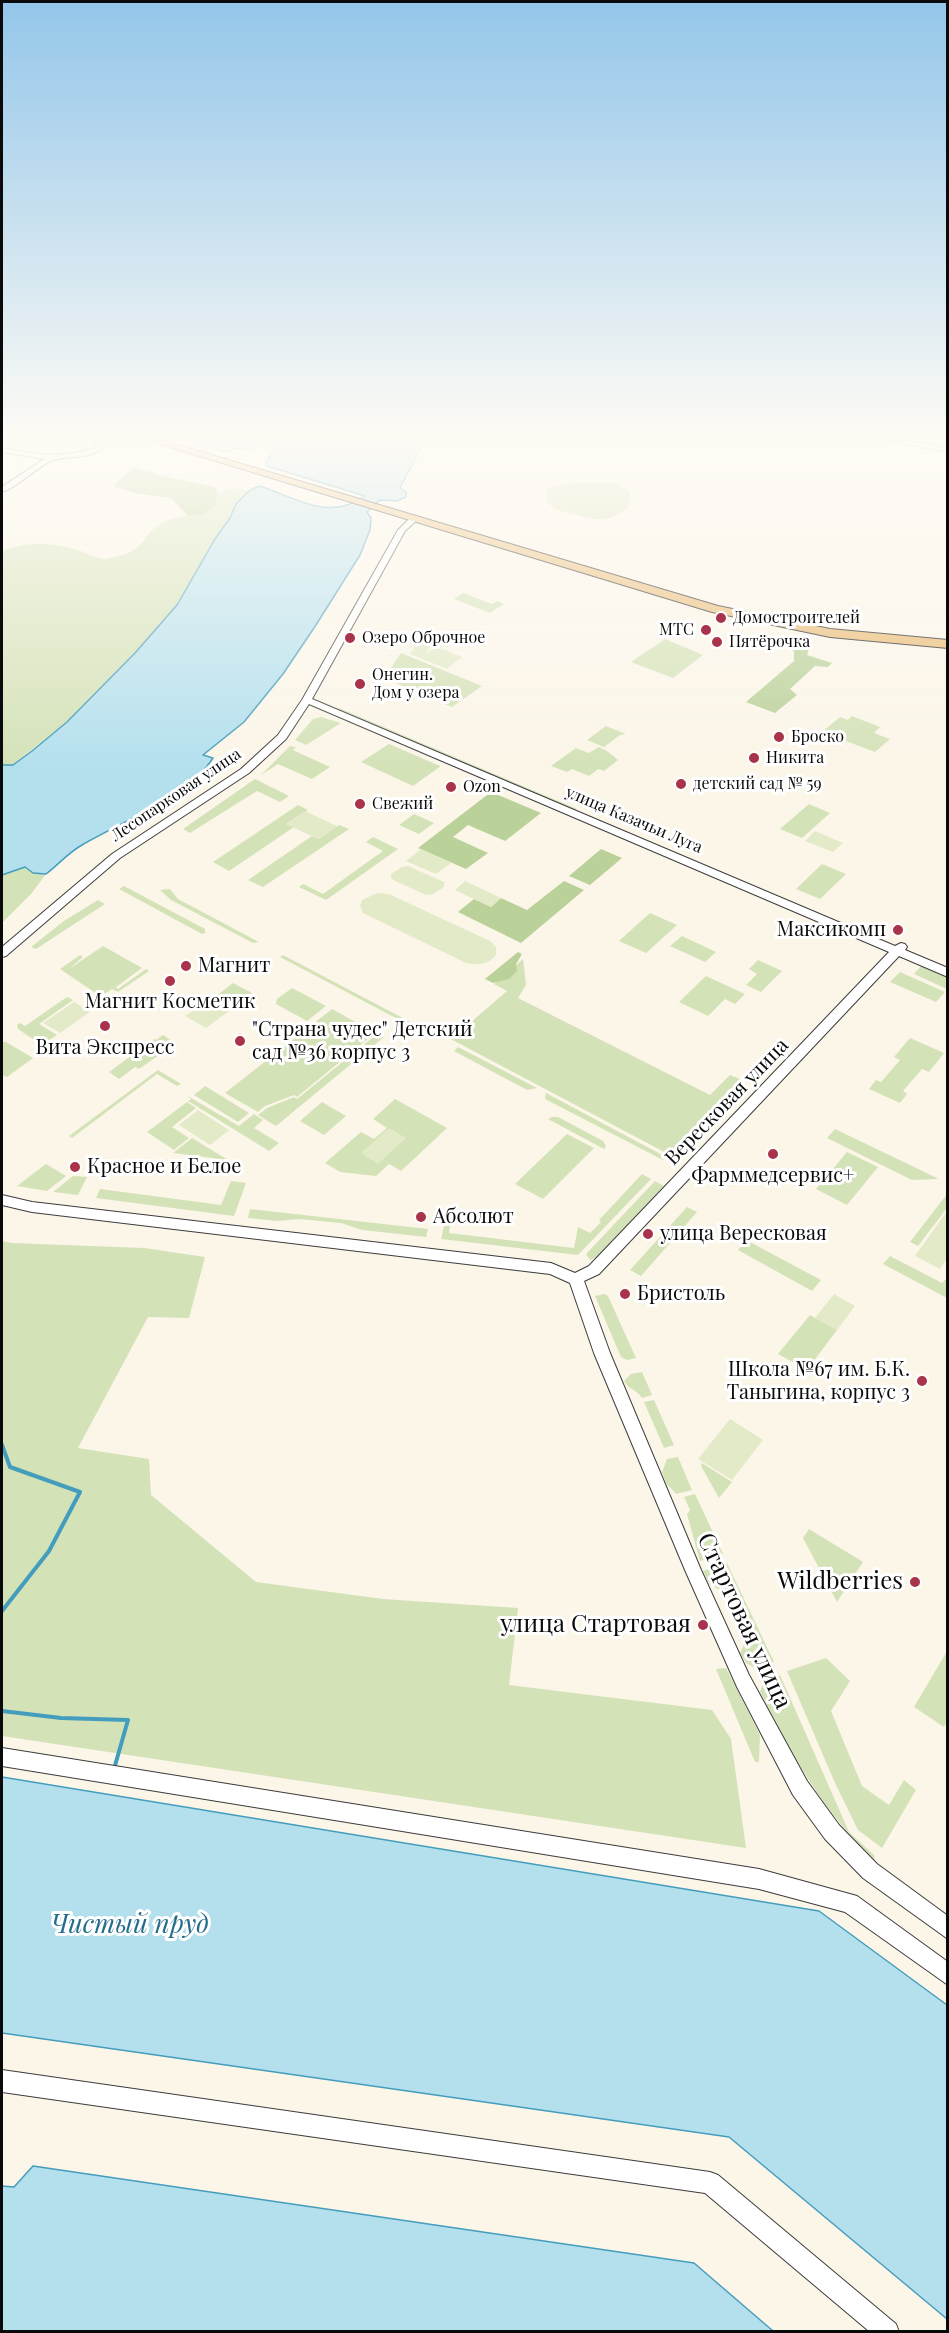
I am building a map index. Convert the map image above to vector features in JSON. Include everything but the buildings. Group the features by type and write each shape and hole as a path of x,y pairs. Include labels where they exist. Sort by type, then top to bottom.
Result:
{"main road":[{"path":"516,550 748,617 830,633 948,644"}],"street":[{"name":"Лесопарковая улица","path":"2,953 116,856 255,764 282,737 309,696 390,550"},
{"name":"улица Казачьи Луга","path":"309,696 900,948 948,965"},
{"name":"улица Казачьи Луга","path":"900,948 948,974"},
{"name":"Вересковая улица","path":"576,1279 594,1270 900,948"},
{"path":"2,1200 32,1207 551,1269 576,1279"},
{"name":"Стартовая улица","path":"576,1279 602,1353 702,1591 743,1682 800,1788 832,1832 865,1867 948,1929"},
{"path":"2,1757 759,1879 850,1903 948,1975"},
{"path":"2,2081 710,2183 888,2331"}],"green space":[{"path":"78,550 104,559 134,550 209,550 177,605 135,653 67,722 12,765 2,765 2,551"},
{"path":"463,593 492,604 497,601 504,604 490,613 454,599"},
{"path":"665,639 703,655 673,678 631,662"},
{"path":"777,641 809,649 807,655 832,663 828,667 815,666 790,689 797,695 775,713 746,702 794,661 794,651 774,643"},
{"path":"422,642 431,645 426,654 437,647 462,657 447,669 410,654 416,644"},
{"path":"401,653 482,686 452,707 384,678"},
{"path":"339,708 577,809 337,709"},
{"path":"852,716 880,727 874,733 890,739 875,752 822,732 840,717 848,720"},
{"path":"321,717 341,723 306,745 295,740 313,719"},
{"path":"606,726 626,734 620,735 604,747 587,740"},
{"path":"389,744 441,766 413,786 361,762"},
{"path":"290,746 296,747 293,750 330,767 312,779 278,764 261,775"},
{"path":"599,747 618,760 604,771 598,769 589,776 572,769 567,772 551,766 576,748 589,753"},
{"path":"255,779 289,796 280,802 257,791 190,833 183,829"},
{"path":"491,792 541,813 505,841 468,825 453,837 488,853 466,869 418,848"},
{"path":"809,804 830,813 802,838 780,829"},
{"path":"298,805 308,810 287,823 294,827 229,871 213,862"},
{"path":"305,811 337,826 318,839 286,824"},
{"path":"414,814 434,823 419,834 399,825"},
{"path":"339,825 349,829 263,887 248,880 312,836 318,839"},
{"path":"815,831 843,843 833,852 805,841"},
{"path":"373,837 398,849 326,900 299,887 303,884 323,894 383,851 366,842"},
{"path":"421,849 451,863 436,874 406,861"},
{"path":"601,849 622,858 590,885 569,876"},
{"path":"822,864 846,874 820,899 796,889"},
{"path":"408,866 444,882 444,887 433,894 426,895 391,879 391,874"},
{"path":"25,867 33,873 46,874 31,894 2,923 2,875"},
{"path":"465,881 501,898 491,907 455,890"},
{"path":"564,881 584,890 521,943 458,912 474,899 491,907 501,898 527,910"},
{"path":"124,886 205,929 205,933 202,934 119,889"},
{"path":"170,889 178,899 259,942 253,943 171,900 160,890"},
{"path":"377,893 389,894 490,941 496,947 496,955 482,963 466,963 363,913 360,906 362,900"},
{"path":"98,900 105,904 36,949 31,947 64,921"},
{"path":"650,913 677,925 646,953 619,941"},
{"path":"682,936 716,952 705,962 670,946"},
{"path":"103,946 142,968 116,987 118,989 146,969 149,971 118,992 112,989 100,997 106,1001 100,1005 94,1001 100,996 60,969 80,955 83,957 69,969"},
{"path":"518,952 522,954 516,964 517,971 509,979 493,983 485,979"},
{"path":"283,955 433,1034 430,1036 280,957"},
{"path":"523,959 526,985 518,998 710,1095 730,1075 740,1079 668,1154 445,1036 450,1032 456,1035 507,991 494,984"},
{"path":"758,960 782,971 761,992 746,985 757,974 749,969"},
{"path":"922,965 947,976 947,989 914,974"},
{"path":"900,972 945,992 936,1002 890,982"},
{"path":"706,976 745,994 735,1004 725,999 708,1016 679,1002"},
{"path":"233,983 252,993 234,1006 216,996"},
{"path":"292,988 326,1006 307,1021 276,1004 277,999"},
{"path":"67,997 73,1000 39,1024 57,1035 51,1039 37,1041 18,1029 17,1025 20,1023 25,1026"},
{"path":"212,997 233,1008 206,1028 185,1016"},
{"path":"74,1002 90,1012 60,1033 43,1023"},
{"path":"332,1009 375,1033 297,1097 294,1095 265,1106 258,1112 225,1093"},
{"path":"377,1034 384,1037 276,1126 258,1115 267,1108 294,1097 297,1099"},
{"path":"163,1035 172,1041 167,1045 175,1050 167,1056 162,1053 139,1069 135,1067 119,1079 109,1072 154,1039"},
{"path":"910,1038 944,1053 929,1072 922,1069 903,1091 907,1094 900,1103 869,1089 876,1080 881,1082 900,1060 894,1057"},
{"path":"2,1042 6,1042 33,1058 7,1077 2,1075"},
{"path":"458,1047 537,1088 527,1090 454,1051"},
{"path":"158,1070 181,1084 177,1086 157,1074 72,1138 69,1136"},
{"path":"205,1086 249,1113 238,1122 194,1095"},
{"path":"546,1093 666,1157 663,1160 545,1099"},
{"path":"186,1095 239,1126 254,1114 263,1120 254,1128 279,1143 269,1151 188,1101 191,1099"},
{"path":"395,1099 447,1128 401,1171 389,1164 376,1176 340,1172 325,1163 361,1132 374,1139 387,1128 373,1119"},
{"path":"187,1102 196,1108 172,1127 189,1138 174,1150 147,1132"},
{"path":"322,1102 346,1116 324,1135 300,1121"},
{"path":"198,1110 229,1130 210,1145 179,1125"},
{"path":"558,1117 603,1141 606,1146 604,1149 548,1119"},
{"path":"389,1128 406,1138 378,1164 361,1153"},
{"path":"835,1129 937,1179 912,1180 827,1138"},
{"path":"567,1134 594,1148 543,1199 515,1184"},
{"path":"192,1138 228,1160 173,1153"},
{"path":"847,1152 878,1167 847,1205 816,1189"},
{"path":"46,1164 66,1176 47,1191 17,1186"},
{"path":"642,1174 651,1179 578,1255 441,1239 446,1219 451,1219 449,1233 574,1248 578,1227 590,1233 601,1222 599,1220"},
{"path":"73,1176 87,1177 78,1195 53,1192"},
{"path":"231,1181 246,1183 234,1216 96,1198 100,1189 221,1205"},
{"path":"655,1181 664,1186 597,1257 590,1260 586,1254"},
{"path":"947,1194 947,1208 918,1246 910,1242"},
{"path":"687,1207 697,1212 641,1276 630,1270"},
{"path":"250,1209 428,1229 426,1237 362,1230 341,1223 248,1218"},
{"path":"947,1211 947,1258 940,1269 915,1256"},
{"path":"746,1240 821,1280 812,1291 738,1250"},
{"path":"2,1241 144,1248 205,1257 189,1318 148,1317 78,1448 149,1459 151,1495 256,1582 383,1599 518,1608 509,1685 712,1710 731,1739 746,1848 2,1736"},
{"path":"890,1256 942,1283 947,1278 947,1298 883,1264"},
{"path":"605,1294 608,1296 636,1358 627,1360 621,1357 595,1296"},
{"path":"834,1294 855,1306 837,1330 815,1318"},
{"path":"810,1315 837,1330 807,1370 778,1354"},
{"path":"642,1372 652,1395 642,1398 624,1381 631,1374"},
{"path":"654,1400 674,1445 664,1448 644,1402"},
{"path":"730,1419 763,1440 732,1480 698,1459"},
{"path":"678,1457 692,1490 676,1494 666,1483 662,1472 667,1459"},
{"path":"702,1463 732,1482 719,1498 701,1466"},
{"path":"695,1494 723,1554 700,1561 687,1514 690,1510 684,1497"},
{"path":"809,1529 863,1562 837,1602 803,1538"},
{"path":"727,1563 774,1662 755,1668 746,1663 740,1653 746,1640 724,1592 709,1584 703,1571"},
{"path":"947,1651 948,1720 944,1727 914,1707"},
{"path":"826,1658 850,1681 831,1711 862,1786 889,1805 904,1780 916,1790 882,1848 858,1830 835,1783 787,1671"},
{"path":"726,1668 760,1735 759,1762 755,1762 716,1669"},
{"path":"780,1675 849,1832 874,1855 875,1861 839,1821 810,1782 760,1692 764,1681"}],"water":[{"name":"Озеро Оброчное","path":"209,550 362,550 283,674 244,722 203,755 213,758 202,772 153,807 77,848 46,874 33,873 25,867 2,875 2,765 13,765 67,722 135,653 177,605"},
{"name":"Чистый пруд","path":"2,1777 819,1911 947,2005 947,2319 729,2137 2,2033"},
{"path":"33,2166 694,2263 773,2331 2,2331 2,2186 14,2187"}],"waterway":[{"path":"2,1445 10,1467 80,1492 49,1551 2,1611"},
{"path":"2,1711 61,1718 128,1720 114,1769"}],"place":[{"name":"Домостроителей","path":"721,618"},
{"name":"МТС","path":"706,630"},
{"name":"Озеро Оброчное","path":"350,638"},
{"name":"Пятёрочка","path":"717,642"},
{"name":"Онегин. Дом у озера","path":"360,684"},
{"name":"Броско","path":"779,737"},
{"name":"Никита","path":"754,758"},
{"name":"детский сад № 59","path":"681,784"},
{"name":"Ozon","path":"451,787"},
{"name":"Свежий","path":"360,804"},
{"name":"Максикомп","path":"898,930"},
{"name":"Магнит","path":"186,966"},
{"name":"Магнит Косметик","path":"170,981"},
{"name":"Вита Экспресс","path":"105,1026"},
{"name":"\"Страна чудес\" Детский сад №36 корпус 3","path":"240,1041"},
{"name":"Фарммедсервис+","path":"773,1154"},
{"name":"Красное и Белое","path":"75,1167"},
{"name":"Абсолют","path":"421,1217"},
{"name":"улица Вересковая","path":"648,1234"},
{"name":"Бристоль","path":"625,1294"},
{"name":"Школа №67 им. Б.К. Таныгина, корпус 3","path":"922,1381"},
{"name":"Wildberries","path":"915,1582"},
{"name":"улица Стартовая","path":"703,1625"}]}
